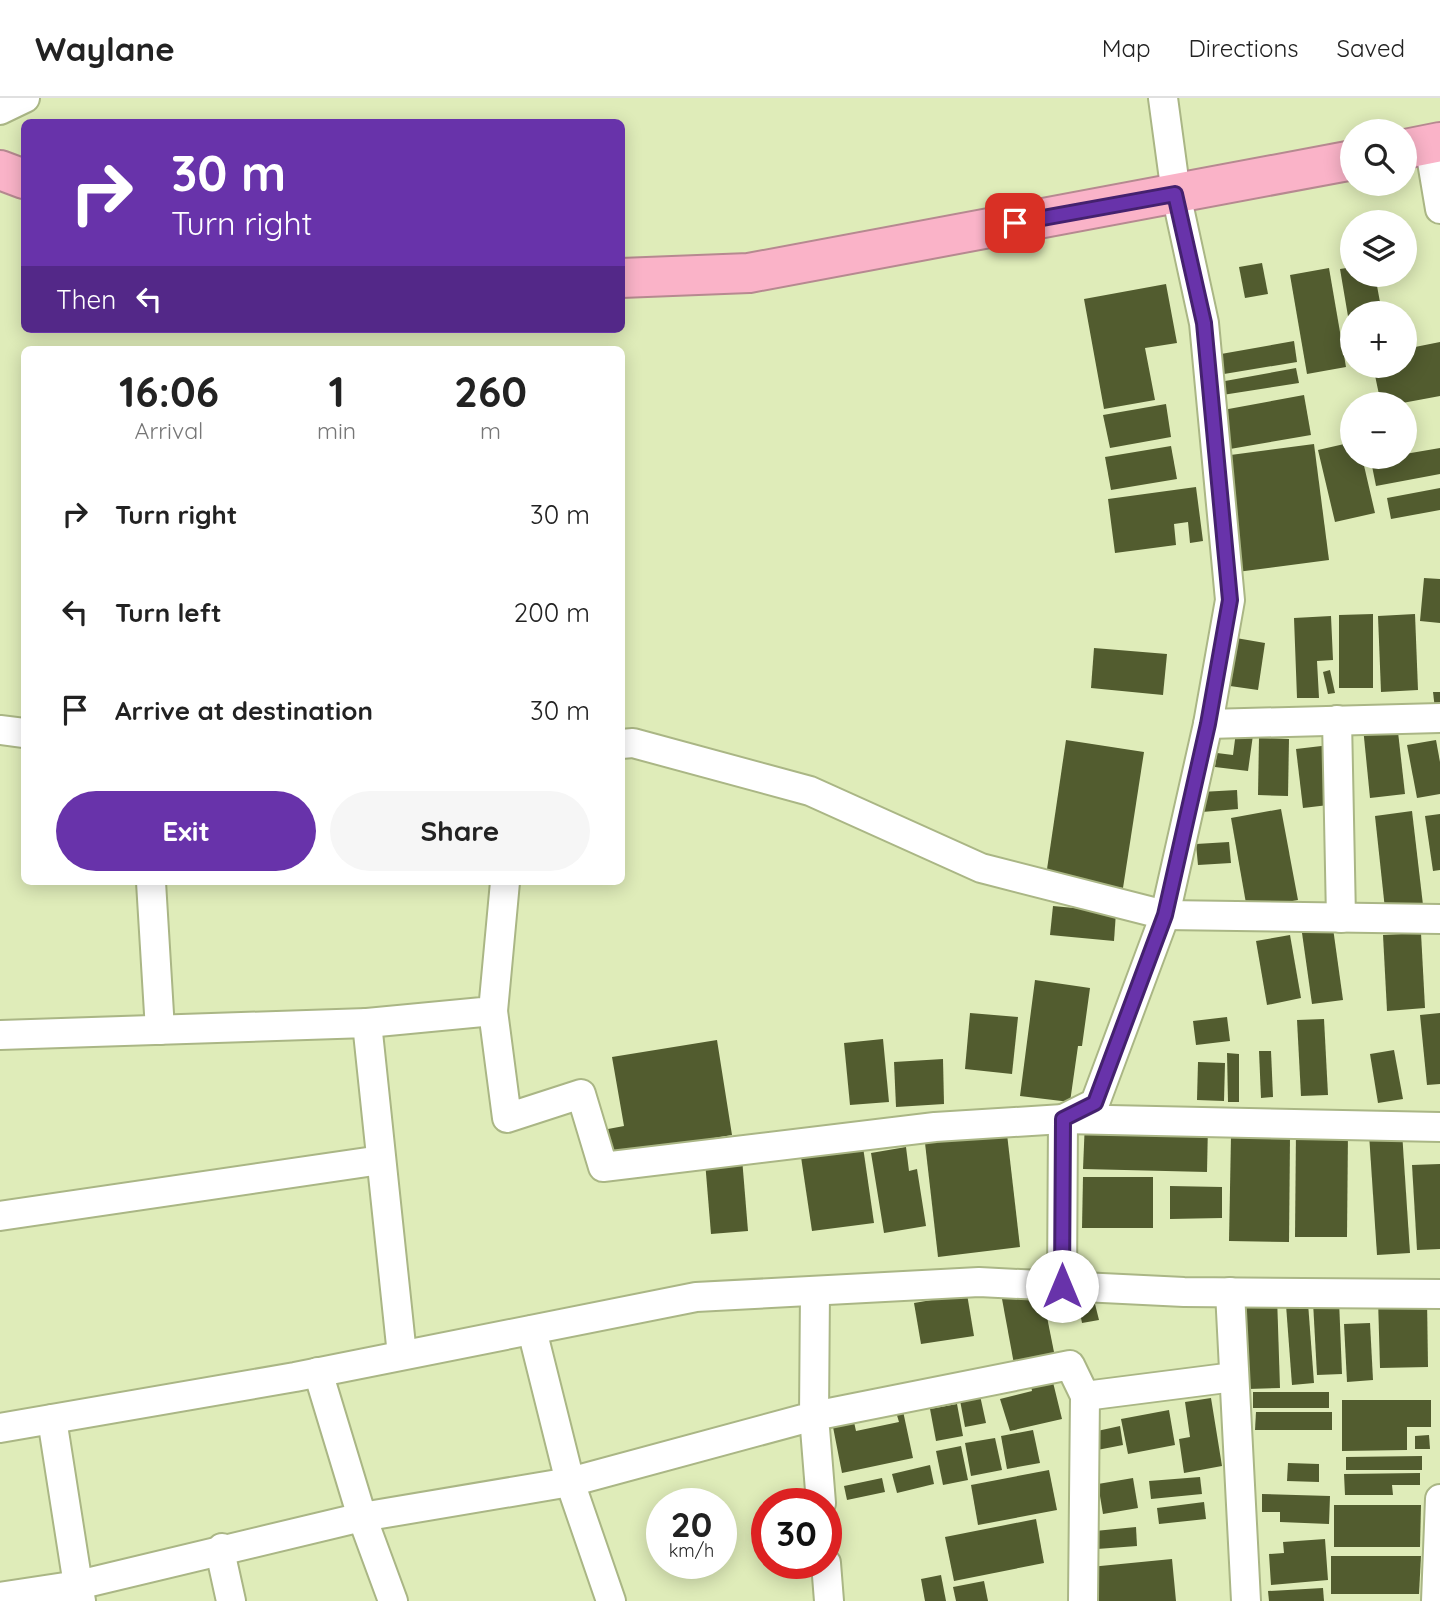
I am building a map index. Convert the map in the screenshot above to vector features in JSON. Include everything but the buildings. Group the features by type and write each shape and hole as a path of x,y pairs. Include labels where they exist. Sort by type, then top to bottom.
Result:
{"highway":[{"path":"625,278 749,273 1340,162"},
{"path":"0,170 21,178"}],"street":[{"path":"0,110 25,98"},
{"path":"1063,1119 1095,1103 1165,915 1208,724 1230,600 1204,323 1175,194 1163,98"},
{"path":"1425,145 1440,209"},
{"path":"1208,724 1440,718"},
{"path":"1337,720 1341,918"},
{"path":"0,730 21,733"},
{"path":"625,744 633,743 810,791 981,868 1165,915 1440,919"},
{"path":"151,885 160,1030"},
{"path":"505,885 493,1011 507,1118 581,1094 603,1167 935,1127 1063,1119 1440,1127"},
{"path":"0,1035 367,1023 493,1011"},
{"path":"367,1023 402,1355"},
{"path":"1062,1286 1063,1119"},
{"path":"0,1216 381,1160"},
{"path":"0,1428 318,1372 696,1297 979,1282 1230,1292 1440,1294"},
{"path":"815,1291 814,1416 820,1488"},
{"path":"1230,1292 1246,1601"},
{"path":"532,1330 570,1482 611,1601"},
{"path":"0,1597 80,1593 221,1550 362,1517 570,1482 814,1416 1070,1365 1084,1396 1083,1601"},
{"path":"318,1372 362,1517 393,1601"},
{"path":"1084,1396 1234,1377"},
{"path":"52,1419 80,1593"},
{"path":"1436,1601 1440,1499"},
{"path":"221,1550 231,1601"},
{"path":"827,1579 829,1601"}],"route":[{"path":"1015,223 1175,194 1204,323 1230,600 1208,724 1165,915 1095,1103 1063,1119 1062,1286"}]}
